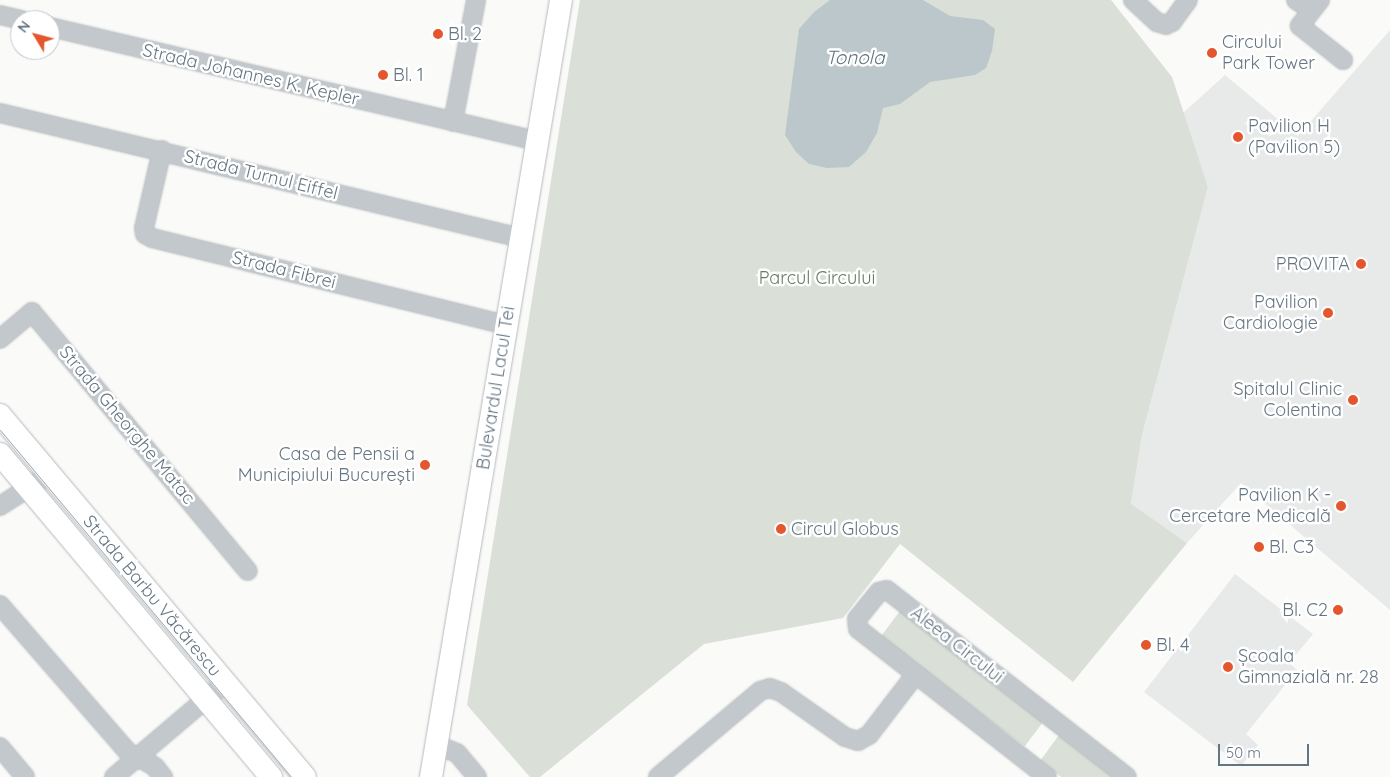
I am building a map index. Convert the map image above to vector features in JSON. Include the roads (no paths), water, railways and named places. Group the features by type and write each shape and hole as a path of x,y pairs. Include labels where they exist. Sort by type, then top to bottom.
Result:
{"main road":[{"name":"Bulevardul Lacul Tei","path":"431,777 561,0"},
{"name":"Strada Barbu Văcărescu","path":"0,415 305,777"},
{"name":"Strada Barbu Văcărescu","path":"0,454 272,777"}],"street":[{"path":"453,122 476,0"},
{"path":"1133,0 1157,22 1166,25 1172,22 1188,0"},
{"path":"1296,0 1316,5 1300,26 1343,60"},
{"name":"Strada Johannes K. Kepler","path":"60,29 537,141"},
{"name":"Strada Turnul Eiffel","path":"0,113 162,150 521,238"},
{"name":"Strada Fibrei","path":"162,150 145,220 145,234 152,238 507,325"},
{"name":"Strada Gheorghe Matac","path":"0,339 32,312 248,571"},
{"path":"0,506 50,474"},
{"name":"Aleea Circului","path":"1047,777 858,629 856,625 857,620 879,592 887,590 1128,777"},
{"path":"0,605 136,759 150,763 163,777"},
{"path":"658,777 760,691 770,688 781,692 845,737 858,741 868,735 915,675"},
{"path":"114,777 225,683"},
{"path":"437,744 457,753 477,777"},
{"path":"0,747 25,777"}],"water":[{"name":"Tonola","path":"830,0 923,0 950,16 983,20 995,29 992,51 986,68 975,75 930,82 900,104 883,108 877,133 866,152 849,167 827,168 809,164 796,152 785,135 799,29 814,12"}],"tram line":[{"path":"0,430 291,777"}],"place":[{"name":"Bl. 2","path":"438,34"},
{"name":"Circului Park Tower","path":"1212,53"},
{"name":"Bl. 1","path":"383,75"},
{"name":"Pavilion H (Pavilion 5)","path":"1238,137"},
{"name":"PROVITA","path":"1361,264"},
{"name":"Pavilion Cardiologie","path":"1328,313"},
{"name":"Spitalul Clinic Colentina","path":"1353,400"},
{"name":"Casa de Pensii a Municipiului București","path":"425,465"},
{"name":"Pavilion K - Cercetare Medicală","path":"1341,506"},
{"name":"Circul Globus","path":"781,529"},
{"name":"Bl. C3","path":"1259,547"},
{"name":"Bl. C2","path":"1338,610"},
{"name":"Bl. 4","path":"1146,645"},
{"name":"Școala Gimnazială nr. 28","path":"1228,667"}],"park label":[{"name":"Parcul Circului","path":"817,278"}]}
